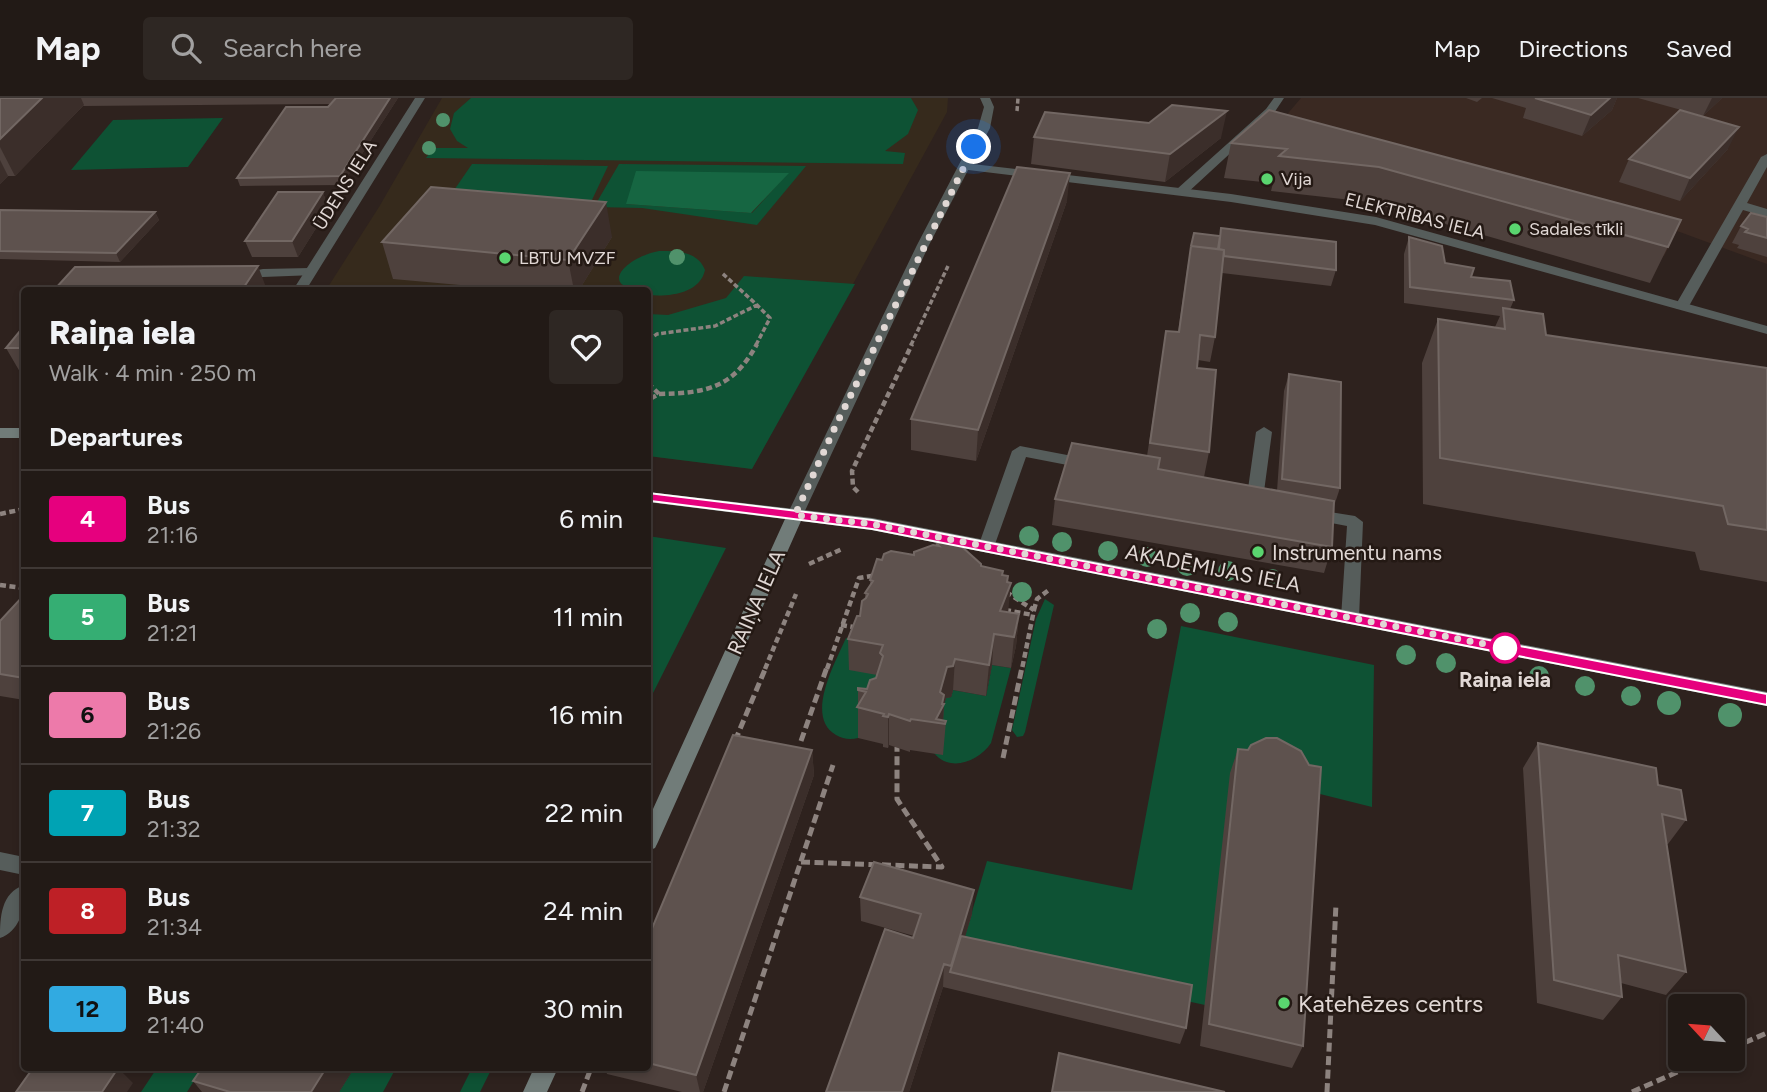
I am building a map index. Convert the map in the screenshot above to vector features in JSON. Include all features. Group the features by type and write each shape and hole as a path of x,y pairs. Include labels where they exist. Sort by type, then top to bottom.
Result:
{"main road":[{"path":"0,433 21,433"},
{"name":"AKADĒMIJAS IELA","path":"651,497 858,522 1767,699"},
{"name":"RAIŅA IELA","path":"651,835 795,515"},
{"path":"535,1092 545,1071"}],"street":[{"name":"ŪDENS IELA","path":"301,287 421,98"},
{"name":"RAIŅA IELA","path":"795,515 825,447 984,128 989,107 985,98"},
{"path":"1181,192 1270,111 1279,98"},
{"path":"1682,306 1767,158"},
{"name":"ELEKTRĪBAS IELA","path":"964,167 1181,192 1376,221 1767,330"},
{"path":"1740,205 1767,213"},
{"path":"221,279 263,273 310,272"},
{"path":"1264,432 1248,501 1355,522 1350,618"},
{"path":"986,547 1020,451 1102,466"},
{"path":"0,861 21,865"},
{"path":"0,928 21,898"}],"path":[{"path":"860,494 853,487 852,471 949,262"},
{"path":"651,398 659,394 689,395 734,379 751,358 770,318 722,273"},
{"path":"651,338 657,334 715,327 757,306"},
{"path":"651,386 659,394"},
{"path":"0,514 21,510"},
{"path":"805,574 810,562 846,548"},
{"path":"801,741 859,578 882,574"},
{"path":"0,585 21,588"},
{"path":"734,742 800,587"},
{"path":"999,587 1033,612"},
{"path":"1003,758 1033,612 1037,600 1050,589"},
{"path":"1004,610 1033,612"},
{"path":"841,625 866,629"},
{"path":"1013,656 1023,657"},
{"path":"801,862 942,867 897,799 897,747"},
{"path":"724,1092 833,765"},
{"path":"1327,1092 1336,904"},
{"path":"1745,1042 1767,1033"},
{"path":"582,1092 590,1071"},
{"path":"1632,1092 1680,1071"}],"shaded area":[{"path":"442,98 948,98 947,112 752,469 651,456 651,287 328,287 379,207"},
{"path":"1301,98 1767,98 1767,264 1677,231 1664,256 1262,144"}],"green space":[{"path":"471,98 911,98 918,110 908,134 885,151 905,153 903,164 426,158 433,148 468,148 457,141 450,129 454,113"},
{"path":"223,118 188,167 71,170 113,120"},
{"path":"472,164 608,166 591,202 448,199"},
{"path":"619,164 806,166 757,225 642,208 594,207","holes":["788,173 752,213 626,204"]},
{"path":"636,171 789,173 751,213 626,204"},
{"path":"659,251 686,253 697,259 705,270 697,284 674,294 651,295 651,287 623,285 619,280 620,273 626,266"},
{"path":"744,276 855,284 752,469 651,456 651,314 668,315 726,298"},
{"path":"651,536 726,548 651,697"},
{"path":"1045,599 1054,605 1025,732 1023,736 1017,737 1012,730 1036,619"},
{"path":"1181,626 1374,665 1372,807 1300,789 1205,1005 960,952 987,861 1132,890"},
{"path":"846,638 862,640 883,676 858,738 852,739 836,735 827,727 822,702 830,674"},
{"path":"992,665 1011,668 991,743 979,755 964,762 941,759 934,753 937,753 938,723 946,698 951,697 953,690 986,696"},
{"path":"155,1071 200,1071 187,1092 141,1092"},
{"path":"352,1071 394,1071 383,1092 339,1092"},
{"path":"470,1071 490,1071 480,1092 460,1092"}],"building":[{"path":"0,98 42,98 0,139"},
{"path":"336,98 390,98 340,176 237,178 286,107 328,107"},
{"path":"1535,98 1610,98 1591,115"},
{"path":"1172,105 1227,111 1170,154 1034,137 1045,112 1149,123"},
{"path":"1269,110 1681,220 1668,247 1379,167 1279,156 1287,149 1231,143"},
{"path":"1680,110 1739,127 1690,178 1629,159"},
{"path":"1017,167 1070,173 978,430 911,419"},
{"path":"431,187 606,202 568,260 382,242"},
{"path":"278,192 323,192 292,241 245,241"},
{"path":"0,210 155,212 116,253 0,251"},
{"path":"1751,213 1767,217 1767,238 1745,232 1748,229 1741,226"},
{"path":"1221,228 1336,242 1336,270 1224,256 1224,250 1219,249"},
{"path":"1194,233 1220,236 1218,249 1191,246"},
{"path":"1409,237 1442,246 1445,263 1474,268 1471,277 1510,281 1514,300 1410,287"},
{"path":"1191,246 1224,250 1215,337 1200,335 1197,368 1216,370 1209,452 1150,443 1166,331 1179,332"},
{"path":"258,266 244,287 57,287 75,267"},
{"path":"1503,308 1543,314 1546,335 1767,368 1767,530 1728,524 1723,506 1440,458 1438,319 1505,329"},
{"path":"21,330 21,348 6,348"},
{"path":"1289,374 1341,382 1340,488 1282,479"},
{"path":"1072,443 1160,458 1158,469 1334,501 1332,547 1055,499"},
{"path":"941,542 961,546 981,566 1003,571 1002,575 1008,576 1007,582 1011,583 1000,611 1019,614 1014,637 994,634 989,665 955,659 953,666 947,667 940,692 944,695 944,704 936,719 946,721 945,724 910,721 889,714 888,717 857,707 866,692 858,688 867,689 870,680 876,678 883,656 880,653 883,645 848,639 857,616 860,616 862,601 868,594 865,593 873,581 870,580 877,559 882,560 884,554 891,551 914,555 914,552 933,545 939,546 937,544"},
{"path":"21,598 21,678 0,674 0,621"},
{"path":"733,735 812,750 696,1075 651,1064 651,931"},
{"path":"1266,738 1277,738 1301,751 1309,765 1321,767 1303,1046 1209,1024 1238,749 1248,750 1251,745"},
{"path":"1538,743 1656,768 1658,785 1681,790 1686,820 1662,814 1686,972 1618,955 1622,997 1554,980"},
{"path":"874,862 974,890 951,966 944,964 902,1092 826,1092 885,929 913,938 921,914 860,897"},
{"path":"961,936 1192,985 1186,1028 950,972"},
{"path":"1059,1053 1225,1092 1052,1092"},
{"path":"31,1071 116,1071 102,1092 16,1092"},
{"path":"200,1071 324,1071 311,1092 230,1092 193,1081"}],"bus line":[{"name":"4","path":"651,497 872,524 1767,699"}],"place":[{"name":"Vija","path":"1267,179"},
{"name":"Sadales tīkli","path":"1515,229"},
{"name":"LBTU MVZF","path":"505,258"},
{"name":"Instrumentu nams","path":"1258,552"},
{"name":"Raiņa iela","path":"1505,648"},
{"name":"Katehēzes centrs","path":"1284,1003"}],"route":[{"path":"974,147 923,245 795,515 872,524 1505,648"}]}
